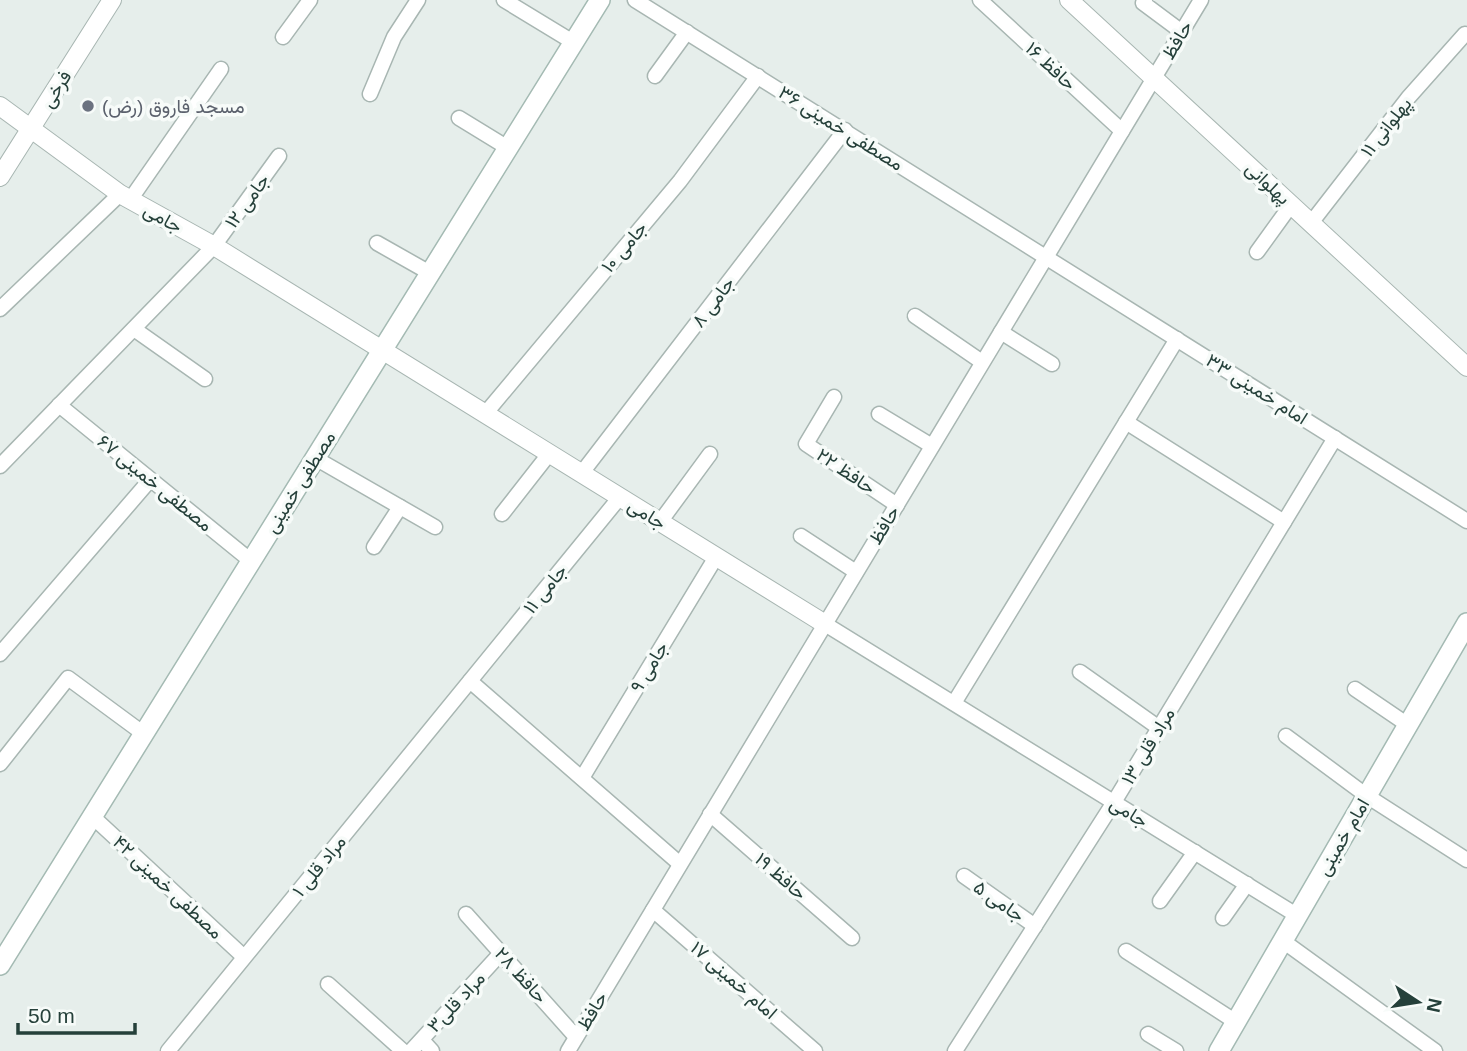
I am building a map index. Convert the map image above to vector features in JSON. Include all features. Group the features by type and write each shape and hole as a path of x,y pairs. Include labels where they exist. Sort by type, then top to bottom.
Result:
{"main road":[{"name":"مصطفی خمینی","path":"0,965 600,0"},
{"name":"امام خمینی","path":"1219,1051 1467,624"}],"street":[{"path":"283,37 310,0"},
{"path":"370,94 394,37 418,0"},
{"path":"504,0 573,42"},
{"name":"مصطفی خمینی ۳۶","path":"635,0 1046,257"},
{"name":"حافظ ۱۶","path":"981,0 1122,131"},
{"name":"پهلوانی","path":"1069,0 1467,367"},
{"path":"1145,0 1143,3 1182,32"},
{"name":"حافظ","path":"568,1051 1201,0"},
{"name":"فرخی","path":"0,177 110,1"},
{"path":"655,76 687,32"},
{"name":"پهلوانی ۱۱","path":"1311,223 1408,98 1465,34"},
{"path":"0,309 125,197 220,69"},
{"name":"جامی ۱۰","path":"485,414 680,181 758,76"},
{"name":"جامی","path":"0,106 125,197 214,246 1298,916"},
{"path":"459,118 508,148"},
{"name":"جامی ۸","path":"581,474 845,130"},
{"name":"جامی ۱۲","path":"0,466 214,246 279,156"},
{"path":"1257,252 1291,205"},
{"path":"377,243 430,272"},
{"name":"امام خمینی ۳۳","path":"1046,257 1467,521"},
{"path":"915,316 982,362"},
{"path":"134,329 205,379"},
{"path":"1001,332 1052,364"},
{"path":"954,703 1177,339"},
{"name":"حافظ ۲۲","path":"834,397 806,444 897,505"},
{"name":"مصطفی خمینی ۶۷","path":"59,405 251,561"},
{"path":"879,414 932,446"},
{"path":"1126,422 1284,522"},
{"name":"مراد قلی ۱۳","path":"954,1051 1114,802 1335,438"},
{"path":"502,514 549,454"},
{"path":"660,522 710,454"},
{"path":"315,458 435,527"},
{"path":"0,654 150,480"},
{"name":"جامی ۱۱","path":"470,681 620,497"},
{"path":"374,547 400,507"},
{"path":"801,536 856,572"},
{"name":"جامی ۹","path":"582,778 716,557"},
{"path":"1080,672 1159,728"},
{"path":"0,764 68,678 144,734"},
{"path":"470,681 680,864"},
{"name":"مراد قلی ۱","path":"168,1051 470,681"},
{"path":"1355,689 1408,724"},
{"path":"1286,736 1367,796 1467,860"},
{"name":"حافظ ۱۹","path":"710,814 852,938"},
{"name":"مصطفی خمینی ۴۲","path":"93,817 244,957"},
{"path":"1160,901 1195,852"},
{"name":"جامی ۵","path":"964,876 1035,926"},
{"path":"1223,918 1247,884"},
{"name":"امام خمینی ۱۷","path":"653,909 815,1051"},
{"name":"حافظ ۲۸","path":"466,914 576,1037"},
{"path":"1283,941 1435,1051"},
{"path":"1126,951 1236,1022"},
{"name":"مراد قلی۳","path":"411,1051 501,953"},
{"path":"328,984 403,1051"},
{"path":"1148,1034 1176,1051"},
{"path":"422,1040 432,1051"}],"place":[{"name":"مسجد فاروق (رض)","path":"88,106"}]}
